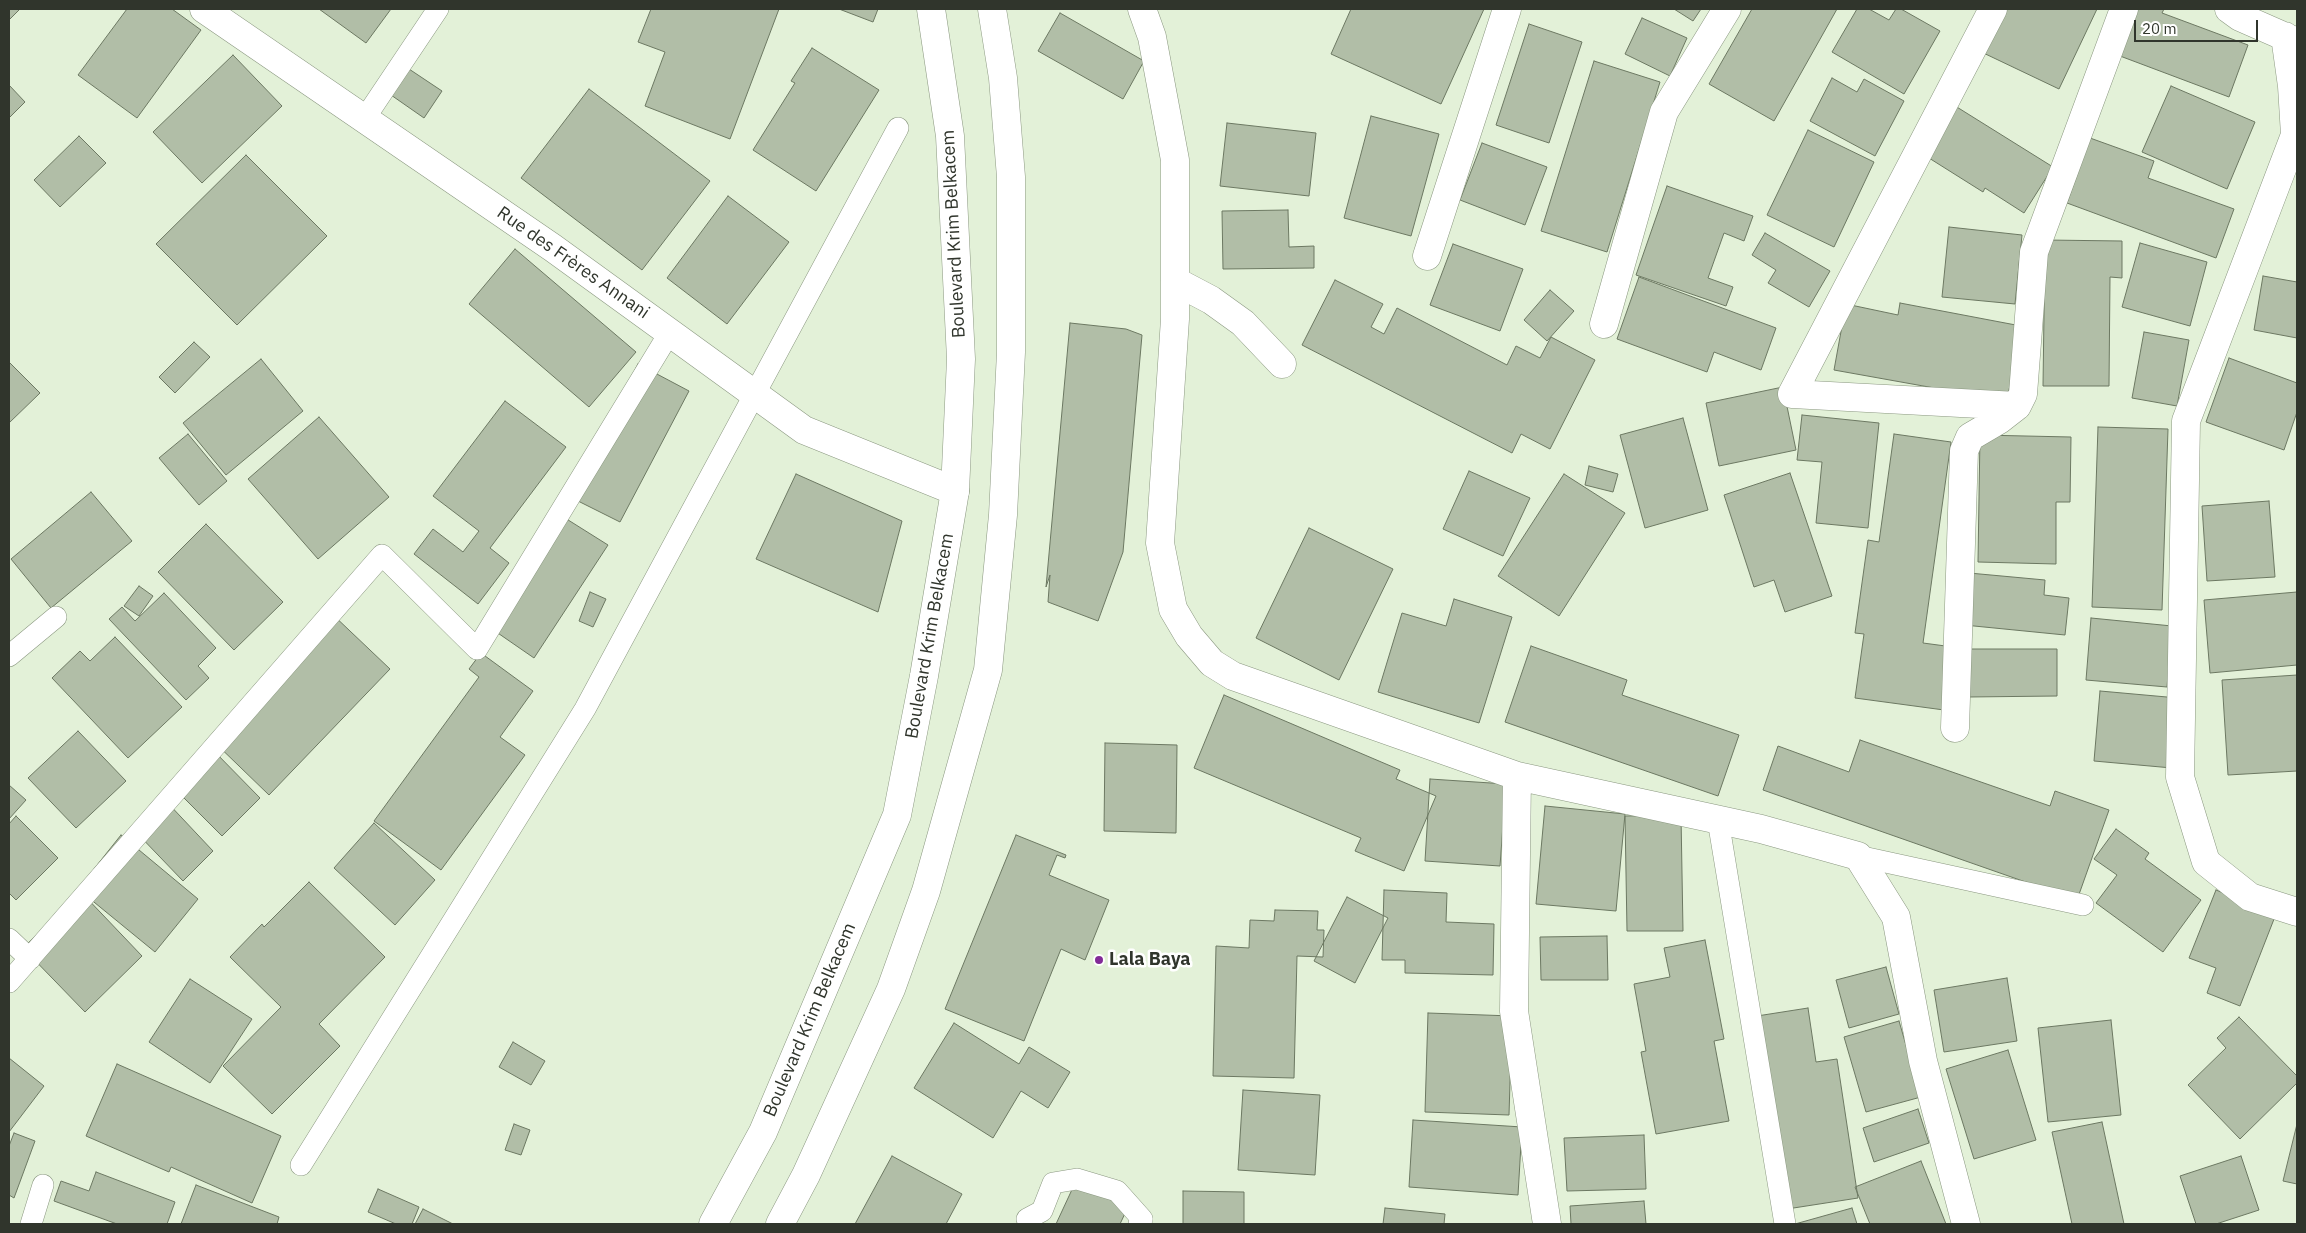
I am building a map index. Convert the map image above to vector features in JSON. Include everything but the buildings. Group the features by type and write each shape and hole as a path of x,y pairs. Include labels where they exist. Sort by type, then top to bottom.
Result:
{"street":[{"name":"Rue des Frères Annani","path":"204,9 553,248 804,430 955,491"},
{"name":"Boulevard Krim Belkacem","path":"712,1224 763,1132 897,815 924,676 955,491 961,359 950,136 931,9"},
{"path":"780,1224 806,1175 894,980 926,891 988,670 1003,515 1011,352 1011,177 1002,78 992,9"},
{"path":"1142,9 1152,37 1175,160 1175,319 1160,543 1173,609 1189,636 1212,663 1233,676 1517,776 1762,828 1858,856 1896,917 1923,1061 1966,1224"},
{"path":"1427,256 1507,9"},
{"path":"1604,324 1664,112 1727,9"},
{"path":"1993,9 1792,394 2017,406"},
{"path":"1955,728 1964,450 1970,437 1999,420 2017,406 2023,394 2034,252 2124,9"},
{"path":"2229,9 2240,16 2291,39 2296,137 2186,421 2180,777 2206,862 2250,897 2297,912"},
{"path":"1175,281 1211,300 1243,323 1282,364"},
{"path":"1517,776 1514,1011 1547,1224"},
{"path":"724,1224 763,1132"},
{"path":"774,1224 806,1175"}],"lane":[{"path":"365,118 438,9"},
{"path":"300,1165 585,709 898,128"},
{"path":"9,982 382,555 477,649 670,332"},
{"path":"9,656 56,617"},
{"path":"1718,820 1785,1224"},
{"path":"1858,856 2083,905"},
{"path":"9,939 30,959"},
{"path":"1027,1219 1042,1211 1053,1183 1077,1179 1116,1191 1142,1219 1139,1224"},
{"path":"31,1224 43,1185"}],"place":[{"name":"Lala Baya","path":"1099,960"}]}
